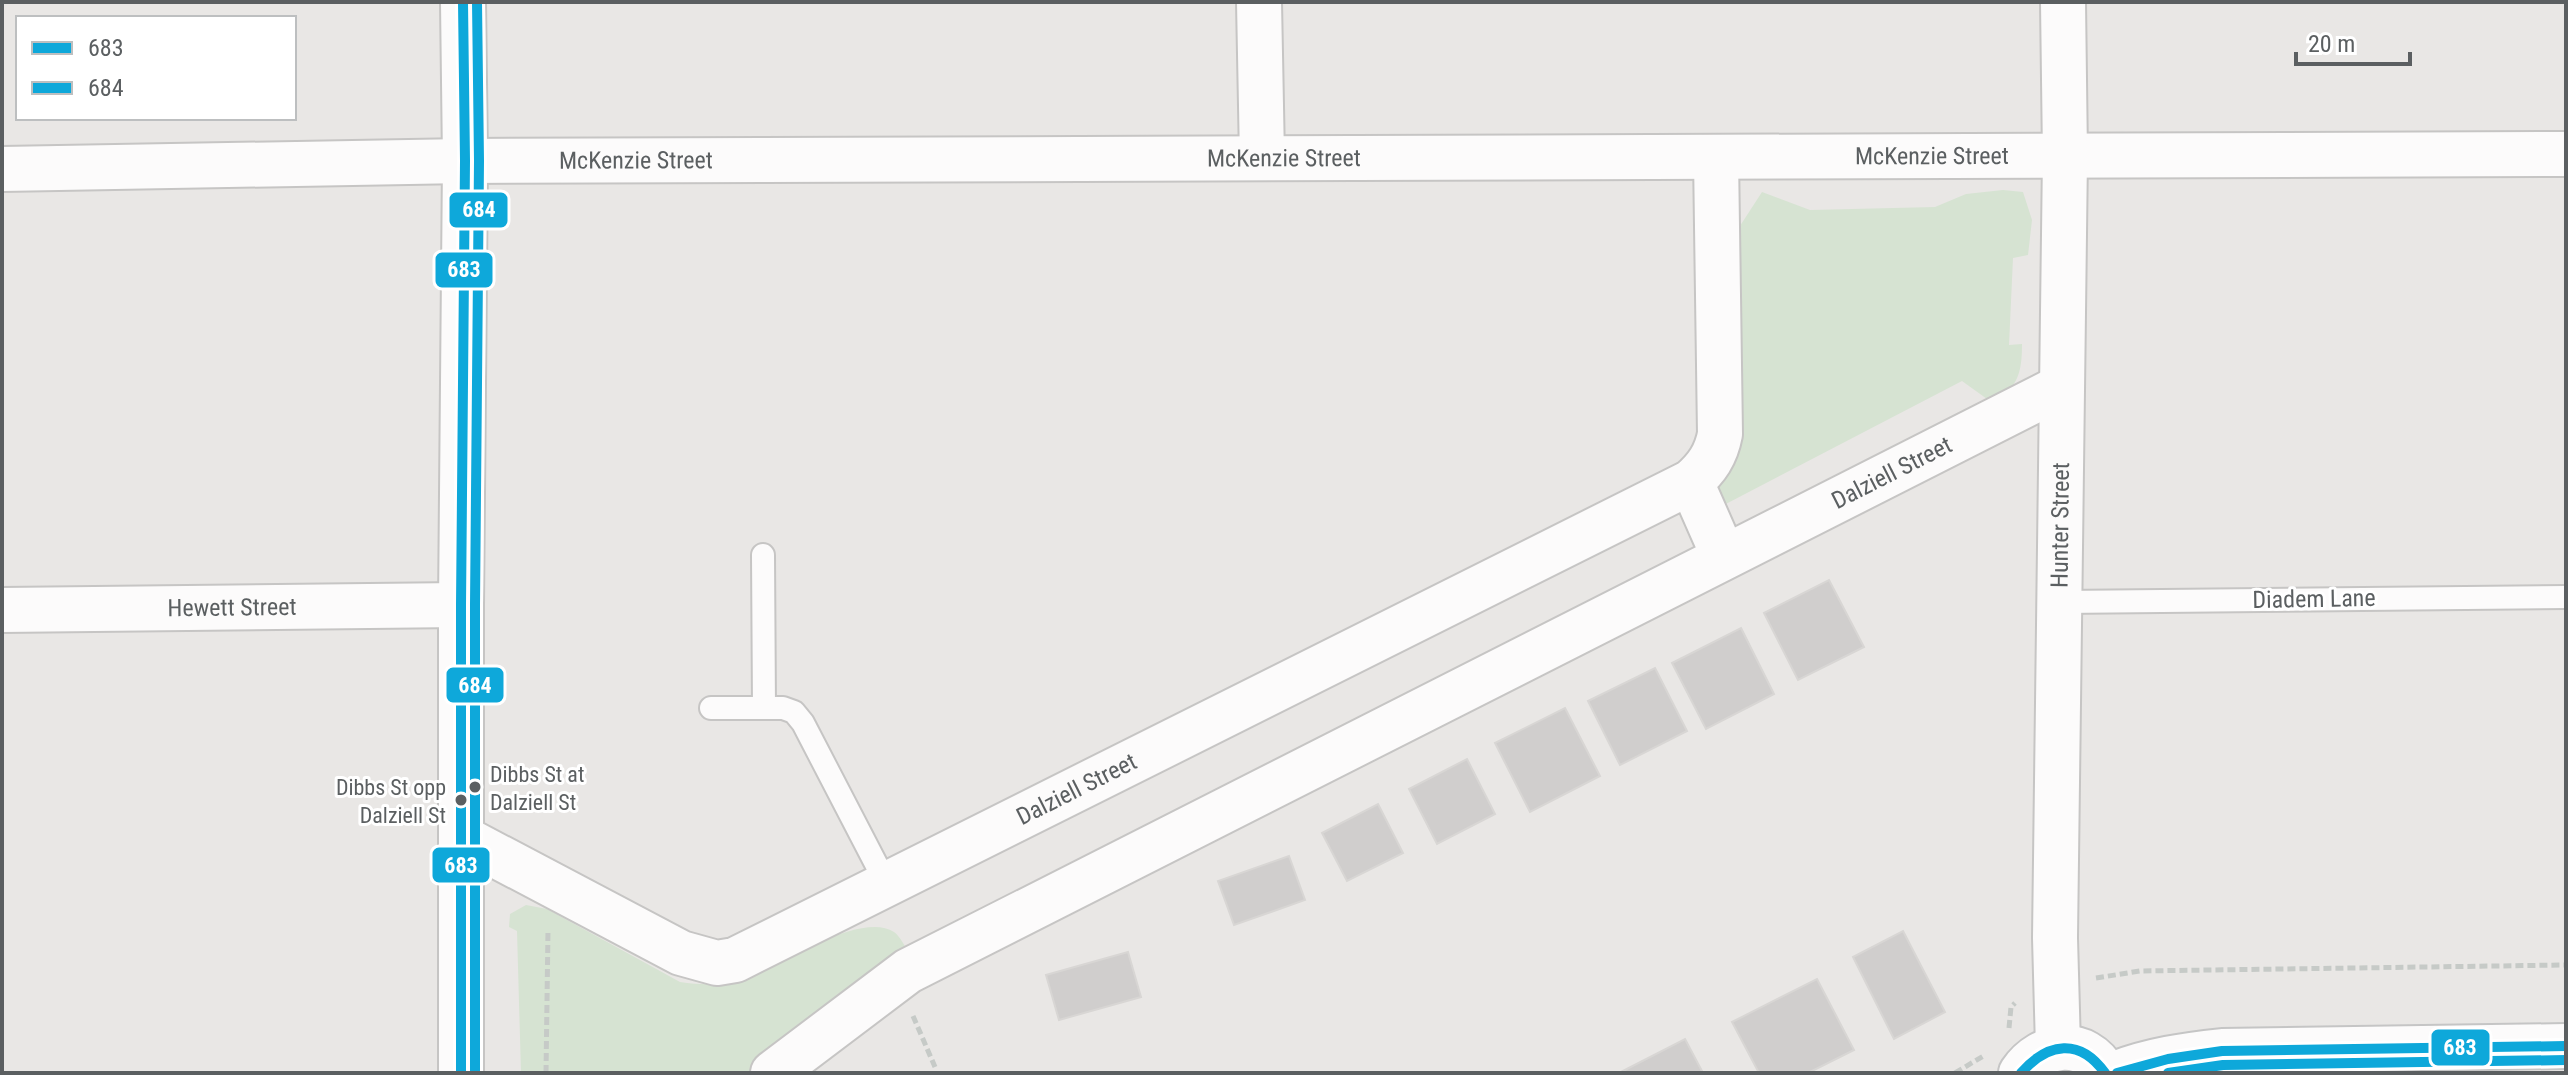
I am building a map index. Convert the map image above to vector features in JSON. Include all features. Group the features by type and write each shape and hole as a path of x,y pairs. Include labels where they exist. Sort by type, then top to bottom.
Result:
{"street":[{"path":"461,1073 463,2"},
{"path":"1259,2 1262,158"},
{"name":"Hunter Street","path":"2058,1047 2055,938 2065,156 2063,2"},
{"name":"McKenzie Street","path":"2,169 465,161 2566,154"},
{"name":"Dalziell Street","path":"463,838 681,953 717,963 735,960 1691,482 1705,470 1716,452 1720,434 1716,157"},
{"name":"Dalziell Street","path":"773,1073 908,971 2061,387"},
{"path":"1691,482 1724,557"},
{"name":"Hewett Street","path":"2,610 461,605"},
{"path":"2117,1073 2179,1056 2222,1051 2566,1046"},
{"path":"2021,1073 2030,1060 2043,1051 2058,1047 2074,1048 2088,1054 2100,1063 2105,1073"}],"lane":[{"path":"763,555 764,708"},
{"name":"Diadem Lane","path":"2061,602 2566,597"},
{"path":"711,708 783,708 794,712 803,723 887,885"}],"path":[{"path":"546,1073 548,924 553,886"},
{"path":"2091,979 2140,971 2566,965"},
{"path":"910,1011 935,1067"}],"green space":[{"path":"2003,190 2023,192 2032,220 2028,255 2013,258 2009,345 2022,344 2022,354 2017,378 2008,391 1994,404 1962,381 1722,506 1719,488 1737,451 1738,229 1762,192 1810,210 1935,207 1966,194"},
{"path":"526,905 547,909 680,982 719,984 742,979 819,942 861,928 879,927 894,932 909,953 749,1073 521,1073 517,931 509,927 510,914"}],"building":[{"path":"1829,580 1864,647 1798,680 1764,613"},
{"path":"1741,628 1774,694 1706,729 1672,663"},
{"path":"1655,668 1687,731 1620,765 1588,701"},
{"path":"1565,708 1600,776 1530,812 1495,743"},
{"path":"1467,759 1495,814 1437,844 1409,789"},
{"path":"1378,804 1403,853 1347,881 1322,833"},
{"path":"1289,856 1305,900 1234,925 1218,881"},
{"path":"1903,931 1945,1012 1894,1039 1853,957"},
{"path":"1128,952 1141,997 1059,1020 1046,975"},
{"path":"1817,979 1854,1050 1808,1073 1759,1073 1732,1022"},
{"path":"1685,1039 1703,1073 1619,1073"}],"transit line":[{"name":"683","path":"461,1073 463,2"},
{"name":"684","path":"475,1073 477,2"},
{"name":"683","path":"2117,1073 2168,1059 2222,1051 2566,1046"},
{"name":"683","path":"2021,1073 2042,1055 2064,1048 2085,1054 2105,1073"},
{"name":"684","path":"2168,1073 2223,1065 2566,1060"}],"place":[{"name":"Dibbs St at Dalziell St","path":"475,787"},
{"name":"Dibbs St opp Dalziell St","path":"461,800"}]}
